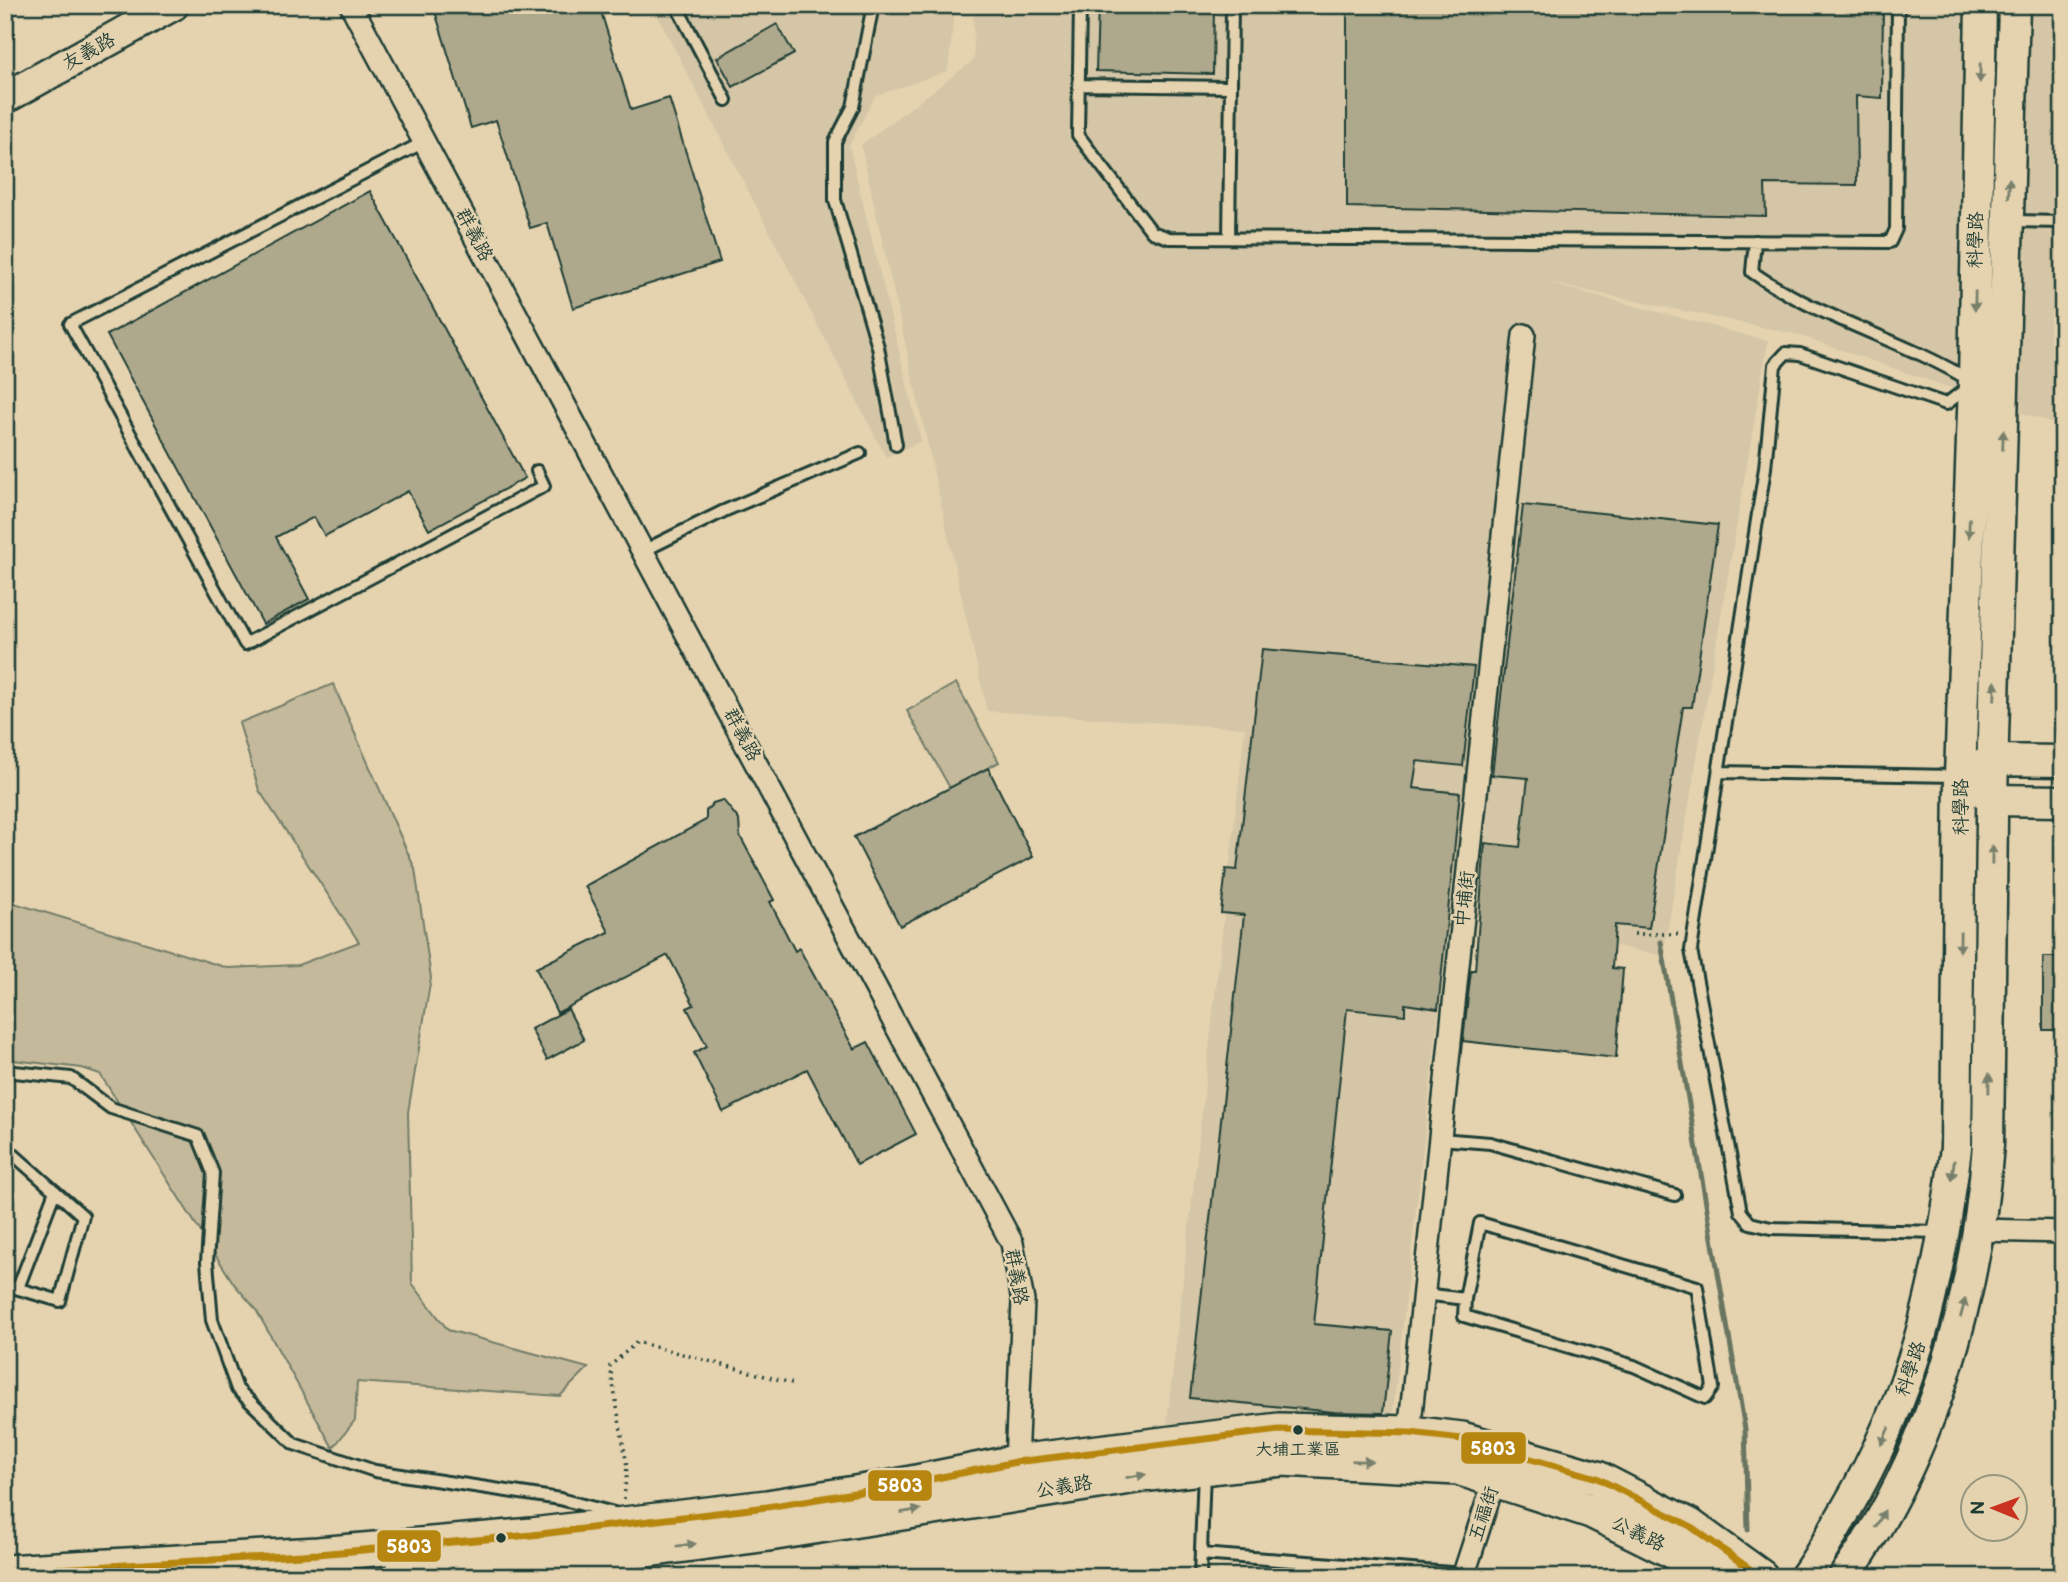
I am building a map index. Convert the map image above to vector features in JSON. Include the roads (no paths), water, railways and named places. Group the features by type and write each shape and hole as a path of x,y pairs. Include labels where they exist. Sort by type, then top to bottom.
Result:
{"main road":[{"name":"公義路","path":"643,1531 1022,1494 1202,1453 1279,1430 1407,1448 1462,1439 1499,1465 1674,1552 1709,1577"},
{"name":"公義路","path":"399,1577 532,1555 643,1531 1016,1462 1202,1453"},
{"name":"公義路","path":"1499,1465 1597,1478 1690,1526 1761,1577"},
{"name":"公義路","path":"5,1572 318,1554 532,1555"}],"street":[{"name":"友義路","path":"5,98 173,5"},
{"name":"群義路","path":"351,5 1012,1243 1023,1301 1016,1462 1022,1494"},
{"name":"科學路","path":"1805,1577 1885,1438 1924,1331 1956,1148 1960,776 1974,383 1981,5"},
{"name":"科學路","path":"1843,1577 1900,1483 1936,1396 1964,1305 1979,1230 1988,1145 1994,760 2014,5"},
{"name":"中埔街","path":"1407,1448 1524,335"},
{"path":"1974,383 2005,383"},
{"path":"2063,761 1994,760 1960,776 1994,800 2063,801"},
{"path":"1979,1230 2063,1232"},
{"name":"五福街","path":"1464,1576 1499,1465"}],"lane":[{"path":"676,5 726,100"},
{"path":"873,5 853,107 835,142 835,200 878,346 896,445"},
{"path":"1080,5 1078,135 1152,232 1169,238 1891,242 1895,229 1898,5"},
{"path":"1229,238 1232,5"},
{"path":"1079,85 1230,87"},
{"path":"424,142 70,324 244,644 544,486 537,471"},
{"path":"2008,221 2063,222"},
{"path":"1755,241 1752,272 1785,295 1944,364 1974,383 1946,404 1800,354 1786,353 1775,365 1765,468 1721,772 1691,950 1741,1212 1751,1223 1771,1228 1943,1232"},
{"path":"643,551 724,511 860,453"},
{"path":"1721,772 1960,776"},
{"path":"5,1071 71,1078 111,1108 198,1136 213,1173 207,1262 212,1320 237,1389 293,1444 374,1471 560,1499 643,1531"},
{"path":"1440,1139 1490,1143 1675,1195"},
{"path":"5,1147 83,1216 60,1301 5,1285"},
{"path":"18,1289 55,1191"},
{"path":"1480,1223 1697,1287 1713,1387 1706,1398 1634,1366 1464,1316 1465,1299 1480,1223"},
{"path":"1424,1294 1465,1299"},
{"path":"1200,1577 1202,1453"},
{"path":"1200,1554 1464,1576"}],"waterway":[{"path":"1661,942 1745,1429 1748,1530"}],"place":[{"name":"大埔工業區","path":"1298,1430"}]}
